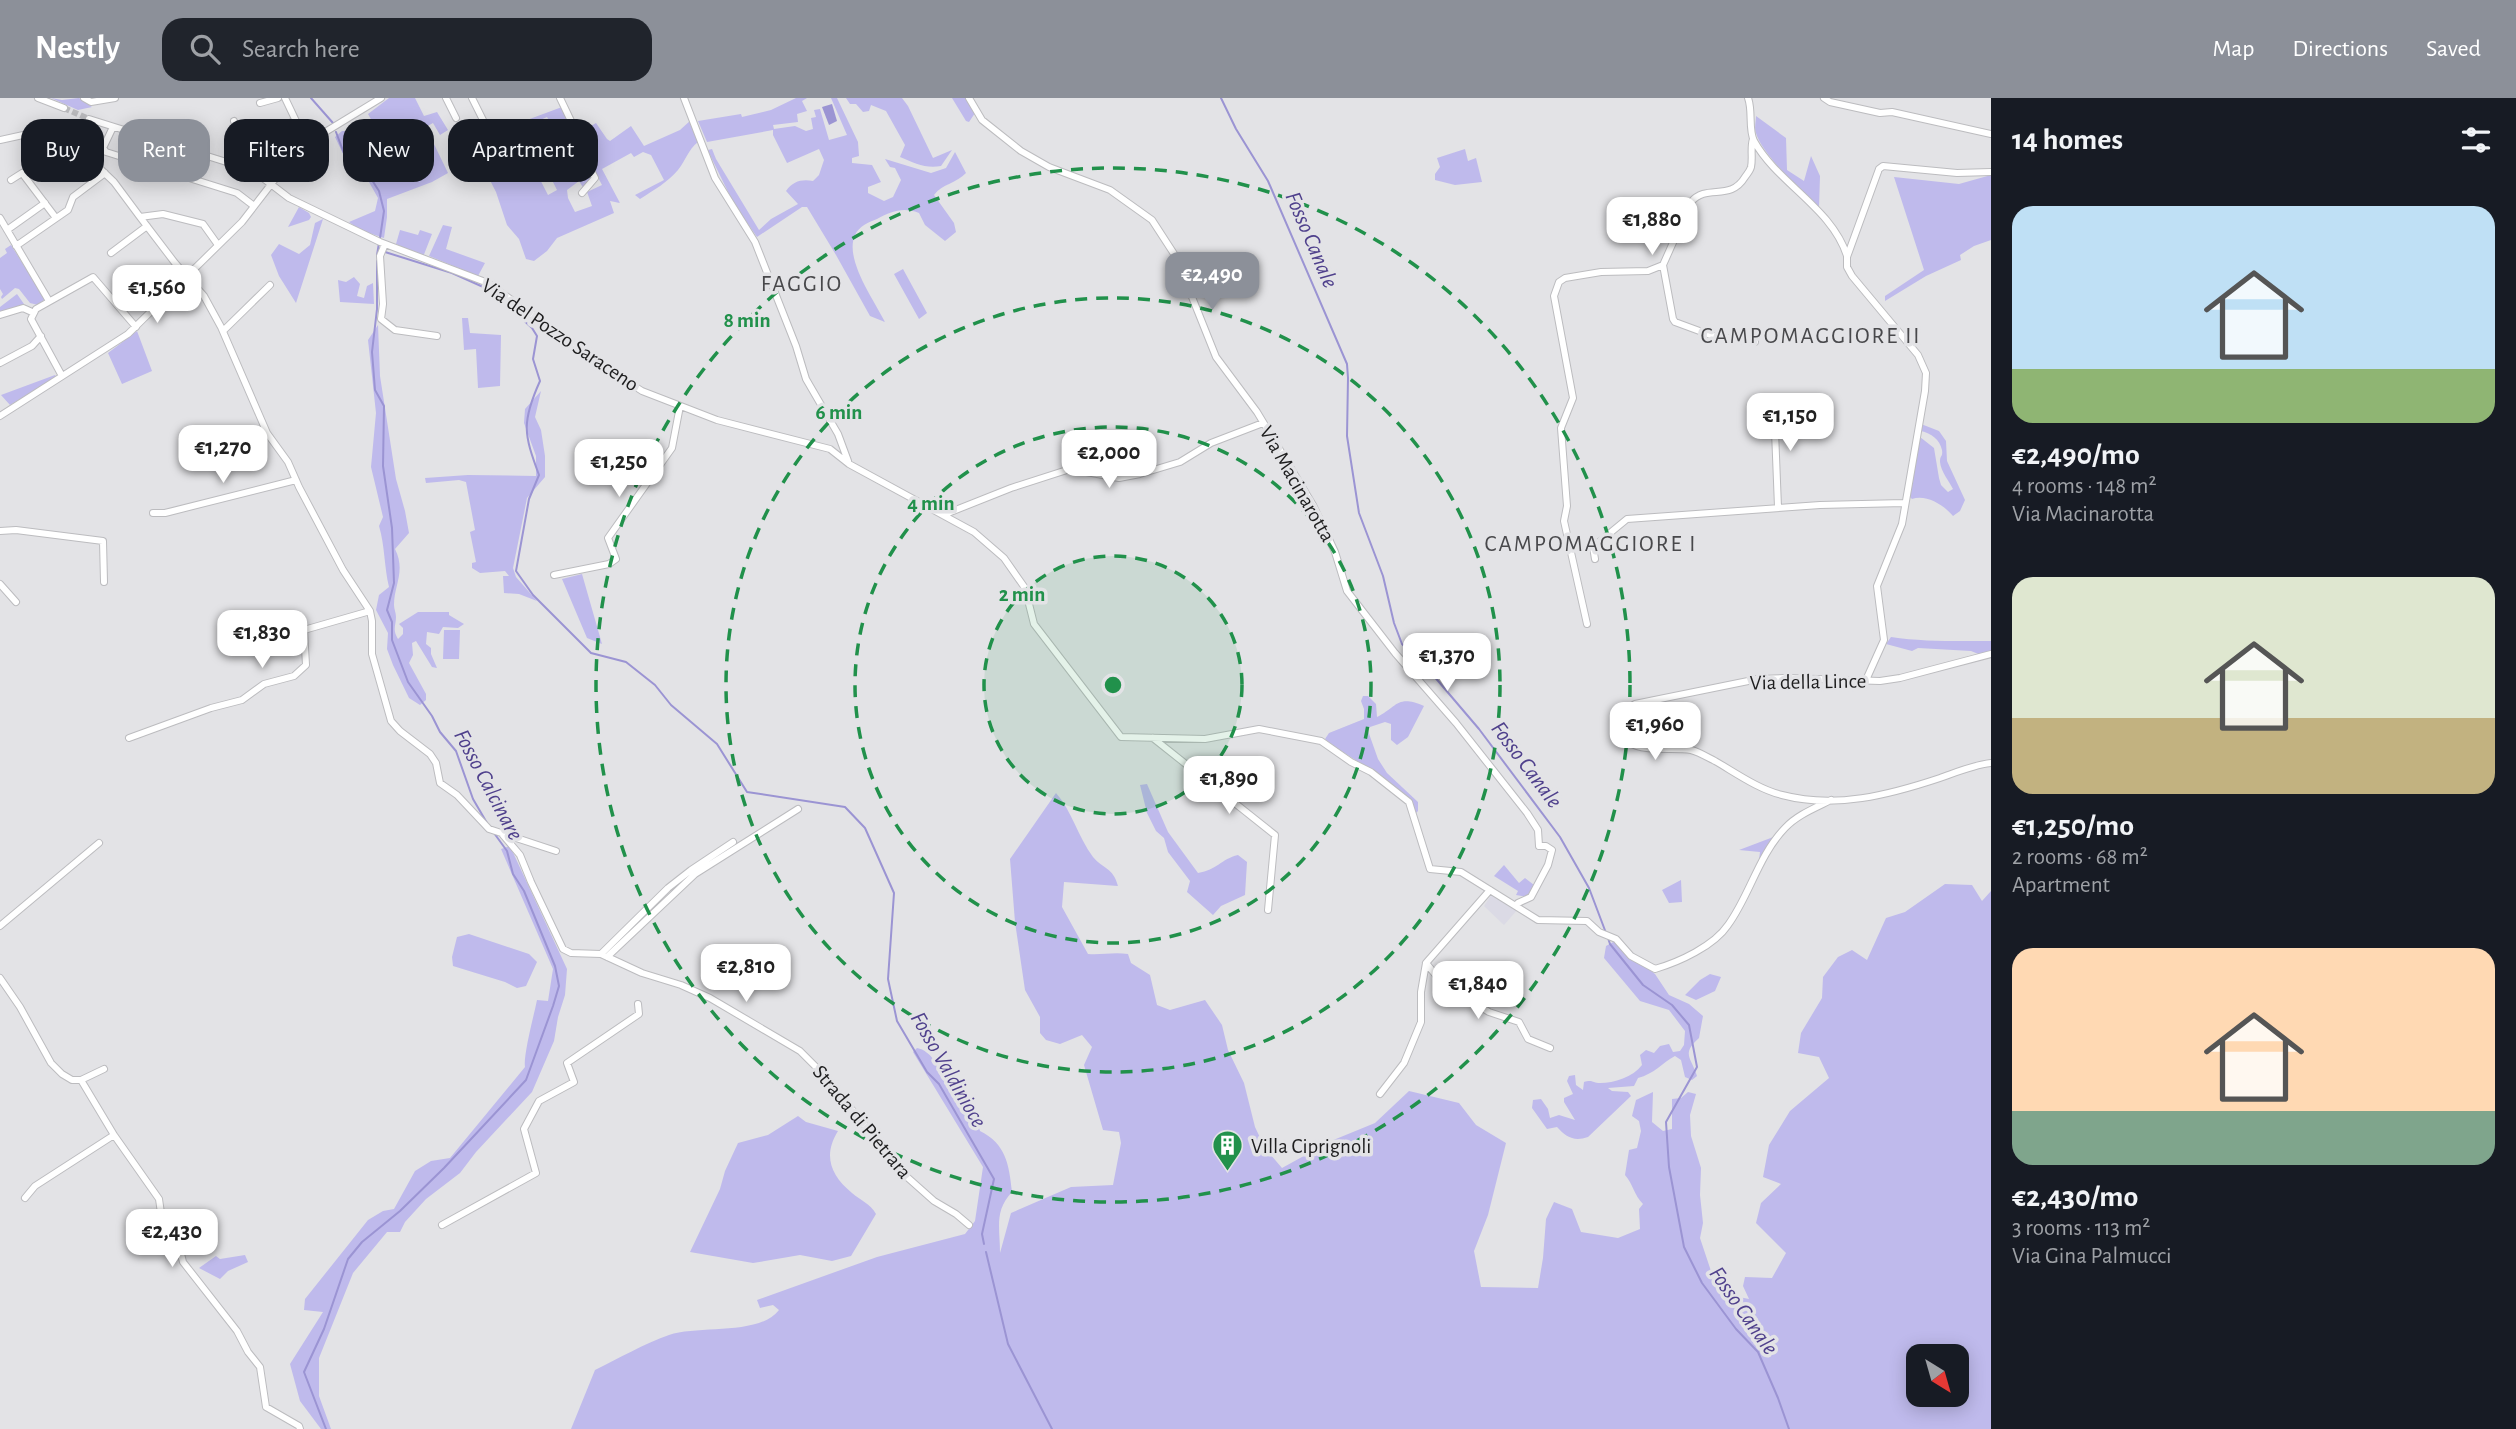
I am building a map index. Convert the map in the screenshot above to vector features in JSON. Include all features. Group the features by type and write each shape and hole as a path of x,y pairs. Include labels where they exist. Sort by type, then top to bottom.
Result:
{"street":[{"path":"38,98 64,108"},
{"path":"84,98 91,102 115,98"},
{"path":"260,103 278,98"},
{"path":"285,98 294,119"},
{"path":"329,130 381,98"},
{"path":"446,98 456,118"},
{"path":"472,98 483,119"},
{"path":"560,98 572,123 572,134 595,178 582,194"},
{"path":"684,98 715,178 755,242 796,346 806,379 838,434 849,464"},
{"name":"Via Macinarotta","path":"969,98 989,126 1021,151 1049,167 1110,190 1152,220 1175,257 1216,356 1263,423 1324,527 1347,591 1527,813 1538,830 1539,846 1552,850 1548,865 1531,897 1518,902 1516,906"},
{"path":"1748,98 1753,139 1750,147 1751,167 1742,182 1728,191 1696,196 1663,265 1675,322 1713,336 1755,342"},
{"path":"1824,98 1830,102 1880,113 1892,112 1991,134"},
{"path":"1853,107 1856,98"},
{"name":"Via del Pozzo Saraceno","path":"104,124 224,163"},
{"path":"113,127 103,148 106,152 237,193 254,206"},
{"path":"0,140 21,135"},
{"path":"1753,139 1778,172 1842,240 1847,267 1852,276 1919,355 1926,373 1902,524 1878,586 1884,640 1866,680"},
{"path":"1847,257 1879,169 1883,166 1942,173 1991,172"},
{"path":"11,180 22,173 55,218"},
{"path":"16,246 68,210 73,197 105,173 204,296 223,331 267,433 288,463 343,570 370,611 304,630 306,665 294,676 264,684 242,700 211,708 129,738"},
{"name":"Via del Pozzo Saraceno","path":"266,182 289,198 385,244 488,283 642,391 717,420 830,449 849,464 974,532 1004,558 1024,588 1034,624 1121,737 1205,739 1259,729 1321,741 1371,772 1409,802 1430,869 1461,872 1538,920 1587,921 1599,932 1616,939 1631,956 1656,969 1699,951 1727,927 1765,854 1786,826 1830,800"},
{"path":"0,416 111,347 136,327 218,245 274,182"},
{"path":"7,230 45,203"},
{"path":"140,217 163,214 203,224 218,245"},
{"path":"0,218 49,301"},
{"path":"111,253 147,226"},
{"path":"385,244 380,256 383,304 380,319 395,330 437,336"},
{"path":"1587,624 1564,521 1567,506 1561,422 1573,398 1554,296 1559,282 1565,278 1601,272 1648,271 1663,265"},
{"path":"62,376 31,318 32,312 93,277 136,327"},
{"path":"223,331 270,285"},
{"path":"0,315 23,308 32,312"},
{"path":"0,363 32,346 41,336"},
{"path":"554,575 609,565 616,559 608,538 672,448 680,405"},
{"path":"943,515 1011,488 1070,469 1119,478 1140,474 1180,462 1211,443 1263,423"},
{"path":"1762,427 1775,431 1779,507"},
{"path":"153,513 165,513 296,480"},
{"path":"1595,559 1593,547 1627,519 1779,507 1904,503"},
{"path":"0,531 16,530 103,541 104,582"},
{"path":"0,584 16,602"},
{"name":"Strada di Pietrara","path":"370,611 372,654 391,721 400,732 430,754 436,762 438,779 443,787 457,795 489,829 556,851"},
{"name":"Via della Lince","path":"1991,654 1900,678 1758,679 1635,704 1625,710 1618,724 1625,740 1637,747 1696,751 1769,791 1793,797 1830,800 1874,797 1991,762"},
{"path":"1153,738 1275,835 1268,910"},
{"path":"604,955 695,874 799,809"},
{"name":"Strada di Pietrara","path":"503,835 520,855 563,949 571,953 604,955 642,973 681,985 710,998 800,1051 822,1073 907,1177 934,1201 969,1225"},
{"path":"604,955 668,888 733,842"},
{"path":"0,926 99,843"},
{"path":"1380,1094 1404,1063 1421,1021 1421,992 1426,963 1490,890"},
{"path":"1426,963 1443,984 1489,1012 1519,1022 1528,1039 1550,1048"},
{"path":"0,978 20,1007 51,1063 72,1080 81,1080 104,1069"},
{"path":"442,1225 536,1173 524,1129 539,1101 574,1082 567,1063 639,1014 638,1004"},
{"path":"81,1080 114,1135 159,1199 161,1213 178,1242 183,1262 237,1331 260,1367 266,1407 300,1429"},
{"path":"25,1198 35,1186 114,1135"}],"shaded area":[{"path":"51,98 79,98 92,107 78,110"},
{"path":"389,98 415,98 424,116 437,112 448,130 440,135 434,119 371,119 368,114"},
{"path":"796,98 807,98 802,101 807,111 797,114 798,122 773,125 774,129 795,126 806,131 813,129 811,118 816,117 814,110 820,109 829,140 847,135 831,98 837,98 858,142 859,156 852,158 852,163 872,165 881,182 868,187 868,193 884,201 893,197 901,180 895,168 890,167 885,159 931,173 946,168 955,152 966,173 934,195 954,223 956,232 945,241 925,225 919,213 908,210 893,212 871,222 855,235 853,245 857,267 885,322 870,316 807,207 802,207 757,237 734,204 709,153 708,150 712,149 759,230 771,219 798,204 786,191 795,183 813,181 819,175 824,160 819,149 787,163 773,130 707,142 698,121 741,114 742,117 771,110"},
{"path":"846,98 902,98 933,158 952,150 941,166 936,167 900,157 905,145 886,111 871,105 869,111 863,112"},
{"path":"952,98 965,98 975,113 969,122 966,121"},
{"path":"832,104 837,121 829,125 822,107"},
{"path":"562,107 567,119 547,117 530,119"},
{"path":"1756,116 1786,138 1787,170 1804,181 1811,156 1820,176 1819,208 1783,172 1759,141 1755,131"},
{"path":"691,120 698,142 670,178 640,199 635,195 664,180 651,155 643,152 634,157 631,153 602,169 620,203 610,201 614,213 557,238 547,251 534,261 526,259 519,239 507,225 491,182 541,182 548,195 557,190 553,182 578,182 567,190 575,212 592,206 587,192 602,185 598,177 598,126 610,141 631,126 644,146 680,130"},
{"path":"343,131 343,154 335,137"},
{"path":"434,144 448,173 434,181"},
{"path":"1465,149 1468,161 1476,158 1482,182 1455,185 1435,180 1435,174 1440,167 1437,158"},
{"path":"1991,175 1991,240 1974,246 1960,255 1961,260 1926,276 1885,301 1885,296 1924,270 1894,177 1959,184"},
{"path":"369,182 432,182 387,199 384,238 360,230 349,222 375,211 378,198"},
{"path":"580,182 590,182 584,189"},
{"path":"299,207 311,217 288,227"},
{"path":"323,219 296,303 279,276 271,255 279,244 299,254 310,245 315,223"},
{"path":"443,225 452,227 446,249 485,263 478,276 429,256"},
{"path":"400,230 418,235 420,230 432,234 423,257 396,244"},
{"path":"11,245 45,299 38,305 30,303 19,289 15,288 2,299 1,297 0,258 7,253 5,249"},
{"path":"903,269 927,313 919,319 894,274"},
{"path":"354,277 360,284 357,296 364,298 367,286 373,283 374,304 340,302 338,280 346,282"},
{"path":"17,294 24,304 0,313 0,307"},
{"path":"462,318 468,318 470,333 501,335 500,386 478,388 476,349 464,350"},
{"path":"378,325 380,376 396,479 409,533 395,549 400,571 394,598 395,633 398,639 403,634 403,628 399,624 418,612 449,612 449,615 464,624 458,628 443,627 439,634 427,632 426,644 431,648 437,668 432,667 416,641 412,643 413,655 409,663 426,694 426,700 420,705 409,698 393,665 387,649 388,633 376,610 379,595 389,587 379,526 383,517 371,467 376,413 368,340"},
{"path":"137,331 152,371 122,384 108,353"},
{"path":"55,375 56,377 10,405 1,395"},
{"path":"541,391 535,417 541,430 545,477 527,498 513,568 516,577 537,601 519,594 504,593 503,576 509,576 505,571 480,573 472,568 472,563 476,562 470,532 475,530 466,482 459,480 426,483 425,478 468,475 536,476 536,456 524,423 525,409"},
{"path":"1921,424 1939,431 1946,441 1947,461 1965,500 1960,511 1953,516 1934,502 1923,498 1912,499 1909,496 1920,437 1934,448 1941,485 1948,492 1953,489 1941,466 1941,446 1935,437 1921,431"},
{"path":"582,574 602,644 587,638 562,579"},
{"path":"444,630 460,630 459,659 443,659"},
{"path":"1891,637 1991,641 1991,652 1981,655 1971,651 1918,648 1912,651 1886,644"},
{"path":"1363,696 1368,696 1376,704 1377,717 1398,703 1408,701 1424,706 1408,737 1397,745 1391,740 1391,724 1385,722 1367,728 1378,759 1387,773 1418,802 1416,813 1400,792 1388,782 1325,739 1329,733 1364,719 1361,701"},
{"path":"1147,784 1168,832 1198,873 1238,855 1247,862 1245,895 1221,906 1213,915 1187,892 1190,881 1168,852 1164,838 1156,831 1147,813 1140,785"},
{"path":"1056,793 1093,857 1111,872 1118,886 1064,882 1062,907 1088,954 1128,954 1131,963 1150,975 1157,1005 1170,1010 1205,1000 1222,1025 1228,1050 1244,1083 1255,1127 1265,1148 1282,1168 1331,1141 1375,1123 1409,1091 1459,1103 1476,1125 1506,1143 1488,1215 1474,1251 1481,1287 1538,1288 1546,1219 1554,1202 1572,1209 1581,1232 1618,1238 1640,1229 1639,1209 1643,1204 1625,1175 1629,1150 1637,1148 1641,1131 1639,1121 1632,1116 1636,1100 1653,1092 1652,1122 1663,1131 1672,1129 1672,1099 1681,1098 1688,1092 1696,1094 1690,1115 1691,1136 1701,1168 1703,1223 1700,1238 1716,1286 1734,1296 1749,1299 1743,1286 1745,1277 1772,1278 1786,1253 1756,1223 1761,1203 1781,1184 1763,1177 1769,1145 1790,1111 1829,1078 1819,1057 1798,1053 1801,1033 1822,998 1823,977 1838,957 1852,950 1867,960 1886,918 1905,912 1945,884 1972,885 1982,901 1991,891 1991,1429 571,1429 595,1370 632,1351 682,1332 728,1329 758,1323 779,1310 773,1305 760,1308 757,1300 877,1257 965,1234 975,1221 983,1167 913,1052 917,1048 933,1058 970,1107 980,1131 996,1142 1005,1156 1012,1192 1000,1213 1000,1253 1011,1213 1071,1187 1113,1185 1121,1143 1119,1132 1103,1130 1084,1065 1092,1047 1082,1035 1060,1044 1046,1040 1040,1033 1040,1017 1025,990 1015,922 1010,859"},
{"path":"1776,836 1759,860 1760,852 1739,850"},
{"path":"510,846 567,969 565,995 554,1041 532,1092 460,1173 426,1199 405,1222 400,1232 387,1232 353,1273 319,1358 319,1396 331,1429 321,1429 300,1401 290,1364 323,1312 304,1310 305,1299 368,1220 383,1211 394,1209 415,1171 431,1161 450,1158 525,1067 537,1000 548,1001 553,969 501,849"},
{"path":"1504,865 1519,883 1525,878 1534,885 1527,897 1516,895 1518,891 1494,876"},
{"path":"1681,880 1682,902 1669,903 1662,890"},
{"path":"1492,894 1518,909 1504,925 1484,906"},
{"path":"469,934 529,954 537,962 526,986 517,988 453,966 452,957 457,937"},
{"path":"1615,941 1655,974 1669,995 1689,1004 1703,1016 1699,1038 1689,1052 1697,1076 1692,1080 1685,1077 1681,1060 1675,1056 1638,1078 1634,1086 1608,1088 1612,1091 1628,1092 1631,1096 1588,1137 1574,1139 1557,1127 1547,1129 1532,1108 1533,1100 1541,1099 1550,1118 1559,1115 1575,1120 1564,1102 1564,1098 1573,1094 1567,1081 1569,1076 1575,1075 1576,1085 1583,1090 1584,1082 1611,1082 1634,1073 1642,1065 1640,1055 1646,1050 1654,1053 1660,1046 1669,1044 1673,1052 1680,1051 1684,1045 1685,1031 1669,1010 1640,1001 1604,958 1606,946"},
{"path":"1710,974 1721,977 1715,991 1696,1000 1685,995 1700,980"},
{"path":"798,1116 806,1122 838,1131 830,1156 834,1172 844,1186 876,1214 851,1256 832,1261 800,1255 753,1263 690,1252 738,1143 768,1135"},
{"path":"245,1255 248,1262 228,1271 220,1279 199,1268 216,1256 220,1259"}],"waterway":[{"name":"Fosso Calcinare","path":"311,98 333,123"},
{"name":"Fosso Canale","path":"1221,98 1236,129 1268,181 1347,364 1347,436 1359,513 1383,576 1402,644 1433,675 1479,729 1560,837 1589,888 1606,933"},
{"name":"Fosso Calcinare","path":"336,132 345,156 370,177 379,191 384,211 380,238"},
{"name":"Fosso Calcinare","path":"377,255 379,243"},
{"name":"Fosso Valdinioce","path":"385,252 452,273 481,286 507,305 537,336 533,359 540,381 527,418 527,428 530,449 539,475 529,499 516,571 533,595 591,653 626,662 655,685 671,705 717,744 747,792 845,807 865,828 894,893 888,979 897,1021 927,1072 939,1084 994,1179 982,1234 984,1244"},
{"name":"Fosso Calcinare","path":"377,261 377,309 372,352 375,390 384,406 383,466 392,528 394,583 387,610 392,622 392,640 408,682 440,732 456,751 473,799 487,823"},
{"name":"Fosso Calcinare","path":"326,1429 304,1372 324,1329 348,1259 362,1242 400,1211 444,1168 526,1080 559,986 555,966 524,891 513,874 507,851 494,833"},
{"name":"Fosso Canale","path":"1608,938 1643,985 1672,1005 1689,1025 1697,1067 1666,1122 1669,1167 1684,1247 1702,1283 1736,1329 1758,1352 1789,1429"},
{"name":"Fosso Valdinioce","path":"986,1252 1008,1344 1052,1429"}],"tunnel":[{"path":"64,108 89,119"}],"place":[{"name":"Villa Ciprignoli","path":"1228,1173"}],"district":[{"name":"FAGGIO","path":"802,284"},
{"name":"CAMPOMAGGIORE II","path":"1811,336"},
{"name":"CAMPOMAGGIORE I","path":"1591,544"}]}
